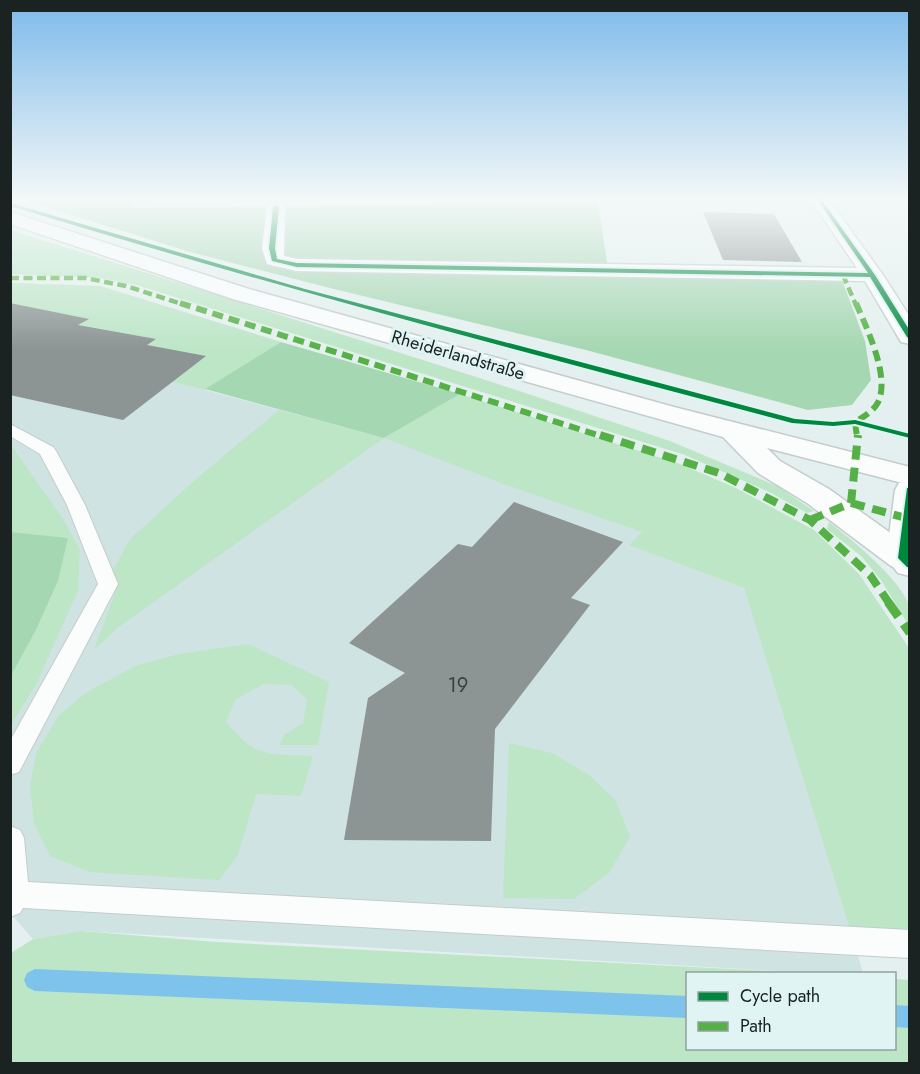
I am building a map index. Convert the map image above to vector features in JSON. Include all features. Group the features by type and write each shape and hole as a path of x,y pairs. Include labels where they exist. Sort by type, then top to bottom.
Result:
{"street":[{"name":"Rheiderlandstraße","path":"105,249 241,294 732,430 909,476"},
{"path":"272,249 274,260 297,265 872,275"},
{"path":"854,249 902,313 909,337"},
{"path":"732,430 769,467 818,496 906,561"},
{"path":"906,561 909,490"}],"lane":[{"path":"10,429 47,451 76,505 108,584 10,765"},
{"path":"10,838 13,899 909,944"}],"shaded area":[{"path":"11,283 100,286 281,342 205,390 384,438 643,532 630,545 744,588 823,836 863,972 793,972 81,931 33,939 11,914 11,725 35,687 11,569"}],"green space":[{"path":"11,249 72,249 486,380 670,441 777,486 814,511 807,513 769,492 685,455 136,285 100,278 11,274"},
{"path":"181,249 605,249 608,268 839,272 865,341 871,380 852,405 808,410 586,350"},
{"path":"11,283 100,286 281,342 205,389 172,382 205,357 147,345 156,339 78,325 88,319 11,303"},
{"path":"281,342 460,394 384,438 205,389"},
{"path":"460,394 680,464 736,488 814,530 859,574 909,648 909,932 849,926 744,588 629,545 642,532 501,483 384,438"},
{"path":"279,410 384,438 120,626 94,650 116,590 113,570 130,539 203,473"},
{"path":"11,445 63,519 80,550 78,591 35,687 11,725 11,676 35,632 58,581 68,538 11,532"},
{"path":"829,522 875,561 897,586 910,608 909,626 881,580 861,556 827,529"},
{"path":"11,532 68,538 58,581 35,632 11,676"},
{"path":"248,644 329,682 318,745 279,745 285,734 303,723 307,700 292,685 263,684 235,700 226,722 246,743 265,752 313,756 301,796 256,794 238,855 219,880 90,872 50,856 34,823 30,787 36,753 59,715 87,692 135,666 179,654"},
{"path":"509,743 552,753 589,775 615,800 630,836 610,872 574,899 503,898"},
{"path":"81,931 217,942 787,972 686,972 686,1050 896,1050 896,979 909,980 909,1063 11,1063 11,953 33,939"}],"building":[{"path":"718,249 794,249 802,262 723,260"},
{"path":"10,303 89,319 78,325 156,339 147,345 206,356 123,420 10,395"},
{"path":"514,502 623,542 571,598 590,605 495,729 491,841 344,840 368,698 405,673 349,643 458,544 472,547"}],"waterway":[{"path":"35,980 686,1007"},
{"path":"896,1016 910,1017"}],"marked path":[{"path":"810,520 851,503 858,431 855,422 875,407 879,400 881,387 880,371 870,337 843,275"},
{"path":"10,278 85,278 126,286 719,473 810,520 870,575 910,633"},
{"path":"851,503 910,519"}],"cycle path":[{"path":"160,249 303,290 795,421 833,424 855,422 910,436"},
{"path":"272,249 274,260 297,265 872,275"},
{"path":"854,249 910,337"},
{"path":"910,490 903,558 910,565"}]}
